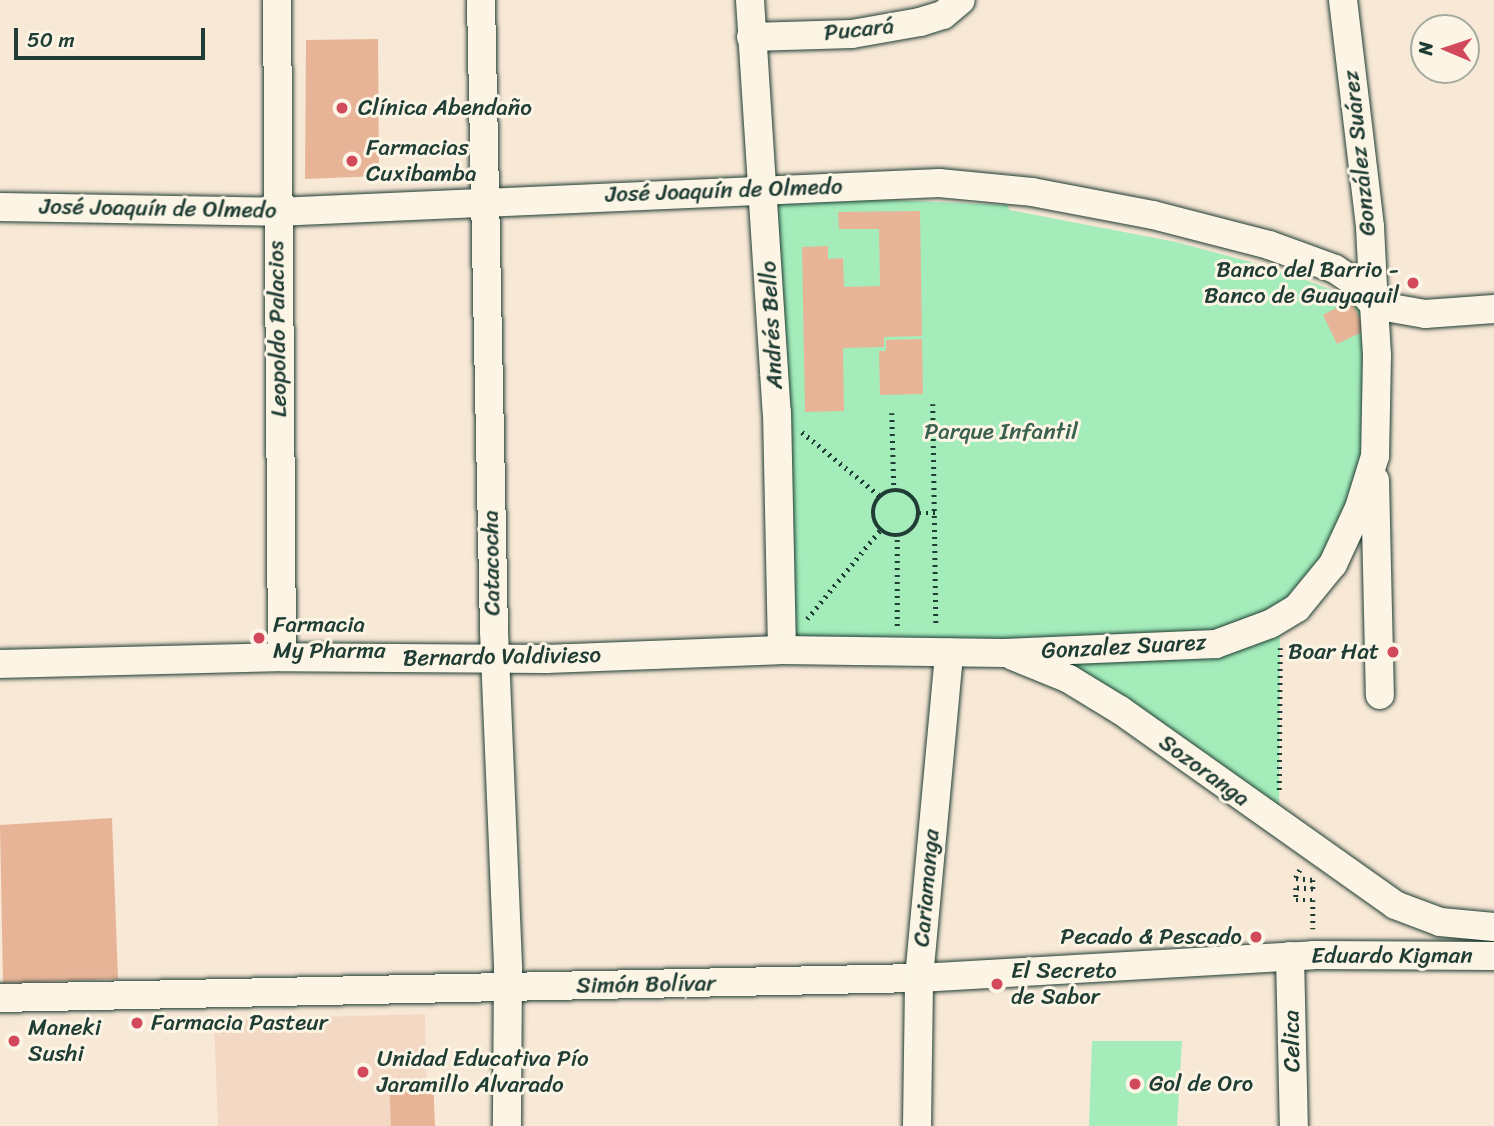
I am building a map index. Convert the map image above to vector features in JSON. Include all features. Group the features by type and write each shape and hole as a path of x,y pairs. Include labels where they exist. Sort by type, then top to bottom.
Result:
{"street":[{"name":"Leopoldo Palacios","path":"276,0 282,657"},
{"name":"Catacocha","path":"481,0 508,988 507,1126"},
{"name":"Andrés Bello","path":"750,0 760,191 777,412 782,650"},
{"name":"Pucará","path":"751,37 852,34 920,22 943,15 961,0"},
{"name":"González Suárez","path":"1343,0 1370,227 1374,305"},
{"name":"José Joaquín de Olmedo","path":"0,207 276,212 939,183 1032,192 1153,215 1269,245 1335,269 1354,282 1374,305"},
{"path":"1374,305 1425,314 1494,309"},
{"name":"Gonzalez Suarez","path":"1004,653 1216,644 1280,618 1297,608 1333,564 1359,508 1375,456 1377,355 1374,305"},
{"path":"1375,456 1380,695"},
{"name":"Bernardo Valdivieso","path":"0,664 282,657 498,660 782,650 1004,653"},
{"name":"Cariamanga","path":"917,1126 919,978 943,652"},
{"name":"Sozoranga","path":"1004,653 1069,679 1119,710 1318,854 1395,905"},
{"name":"Eduardo Kigman","path":"1395,905 1440,922 1494,927"},
{"name":"Simón Bolívar","path":"0,998 919,978 1302,956"},
{"name":"Eduardo Kigman","path":"1302,956 1494,956"},
{"name":"Celica","path":"1294,1126 1302,956"}],"path":[{"path":"933,404 935,513 943,652"},
{"path":"777,412 880,496"},
{"path":"892,413 894,490"},
{"path":"894,490 914,499 919,513 913,527 897,536 880,530 873,516 880,496 894,490"},
{"path":"919,513 935,513"},
{"path":"782,650 880,530"},
{"path":"896,651 897,536"},
{"path":"1279,825 1280,618"},
{"path":"1302,956 1313,900 1296,900 1296,888 1313,889 1313,880 1296,878 1296,870 1311,870 1318,854"}],"shaded area":[{"name":"Unidad Educativa Pío Jaramillo Alvarado","path":"425,1014 427,1126 218,1126 214,1020"}],"green space":[{"name":"Parque Infantil","path":"797,196 1008,205 1009,210 1176,242 1269,267 1374,305 1359,508 1280,619 1279,826 1004,653 782,650 763,201"},
{"name":"Gol de Oro","path":"1092,1041 1182,1041 1177,1126 1089,1126"}],"building":[{"name":"Clínica Abendaño","path":"378,39 379,176 305,179 306,40"},
{"path":"920,211 922,336 884,337 884,347 843,348 844,411 805,412 802,247 828,246 828,259 843,258 844,287 880,286 879,229 839,229 838,212"},
{"path":"1351,300 1366,330 1337,344 1323,315"},
{"path":"922,339 923,394 880,395 879,351 886,351 886,340"},
{"path":"112,818 118,979 3,983 0,825"},
{"path":"433,1079 435,1126 391,1126 389,1080"}],"place":[{"name":"Clínica Abendaño","path":"342,108"},
{"name":"Farmacias Cuxibamba","path":"352,161"},
{"name":"Banco del Barrio - Banco de Guayaquil","path":"1413,283"},
{"name":"Farmacia My Pharma","path":"259,638"},
{"name":"Boar Hat","path":"1393,652"},
{"name":"Pecado & Pescado","path":"1256,937"},
{"name":"El Secreto de Sabor","path":"997,984"},
{"name":"Farmacia Pasteur","path":"137,1023"},
{"name":"Maneki Sushi","path":"14,1041"},
{"name":"Unidad Educativa Pío Jaramillo Alvarado","path":"363,1072"},
{"name":"Gol de Oro","path":"1135,1084"}]}
